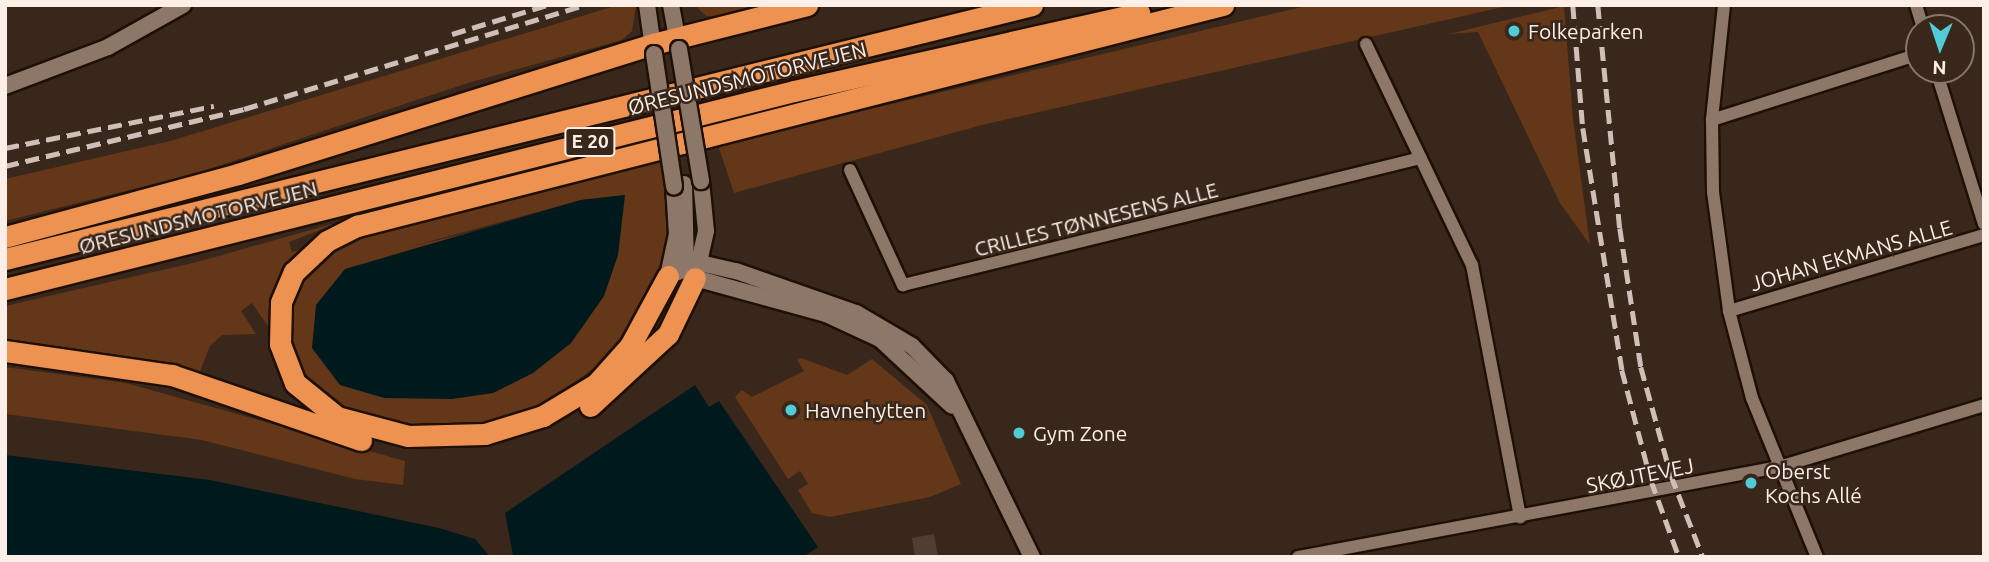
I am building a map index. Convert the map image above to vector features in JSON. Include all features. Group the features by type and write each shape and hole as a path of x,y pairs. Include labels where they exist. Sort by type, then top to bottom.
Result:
{"highway":[{"path":"5,237 239,174 807,5"},
{"name":"ØRESUNDSMOTORVEJEN","path":"5,259 1032,5"},
{"name":"ØRESUNDSMOTORVEJEN","path":"5,289 794,91 1177,5"},
{"path":"687,271 630,346 596,384 542,416 485,434 408,436 337,417 295,383 280,344 281,302 294,272 307,256 345,230 1223,5"},
{"path":"5,351 172,375 385,446 464,450 527,437 602,397 668,334 687,271"}],"street":[{"path":"5,86 108,47 183,5"},
{"path":"1724,5 1712,120 1713,192 1729,311 1752,398 1818,557"},
{"path":"672,8 707,209 687,271"},
{"path":"648,10 679,185 687,271"},
{"path":"1366,44 1472,265 1520,517"},
{"path":"1712,120 1905,58"},
{"path":"1940,84 1984,224"},
{"name":"CRILLES TØNNESENS ALLE","path":"850,170 903,285 1421,158"},
{"name":"JOHAN EKMANS ALLE","path":"1729,311 1984,236"},
{"path":"687,271 826,314 880,339 928,379 968,424 1032,557"},
{"name":"SKØJTEVEJ","path":"1298,557 1779,467 1984,405"}],"shaded area":[{"path":"618,5 636,5 632,31 622,40 468,83 194,174 5,221 5,179 170,141"},
{"path":"695,5 765,5 721,16 706,16"},
{"path":"1310,5 1512,5 982,125 734,193 718,145"},
{"path":"1564,6 1573,119 1590,245 1560,203 1478,32 1449,34"},
{"path":"663,159 671,222 664,263 646,303 604,361 545,403 477,425 407,425 345,408 322,393 299,367 290,334 294,302 306,277 333,253 363,237","holes":["625,195 409,247 581,200"]},
{"path":"346,220 289,242 292,252 306,248 272,332 252,303 241,311 256,334 222,335 210,346 199,374 5,343 5,306 197,262"},
{"path":"801,358 847,375 872,359 927,405 961,484 930,497 830,517 812,513 798,490 808,484 800,471 788,479 735,397 742,390 752,397 804,371 797,360"},
{"path":"5,367 126,383 405,461 403,485 355,479 202,440 5,414"}],"water":[{"path":"625,195 618,255 604,296 571,343 533,373 493,393 452,399 384,398 340,385 312,348 316,305 345,269 581,200"},
{"path":"695,385 709,407 719,401 818,547 803,557 513,555 505,513"},
{"path":"5,455 210,480 439,528 475,539 490,557 5,557"}],"building":[{"path":"934,534 938,557 915,557 912,538"}],"railway":[{"path":"452,34 547,5"},
{"path":"5,166 244,109 585,5"},
{"path":"1573,5 1583,128 1622,370 1651,480 1679,557"},
{"path":"1598,5 1620,228 1641,367 1671,475 1703,557"},
{"path":"5,148 214,106"}],"place":[{"name":"Folkeparken","path":"1514,31"},
{"name":"Havnehytten","path":"791,410"},
{"name":"Gym Zone","path":"1019,433"},
{"name":"Oberst Kochs Allé","path":"1751,483"}]}
